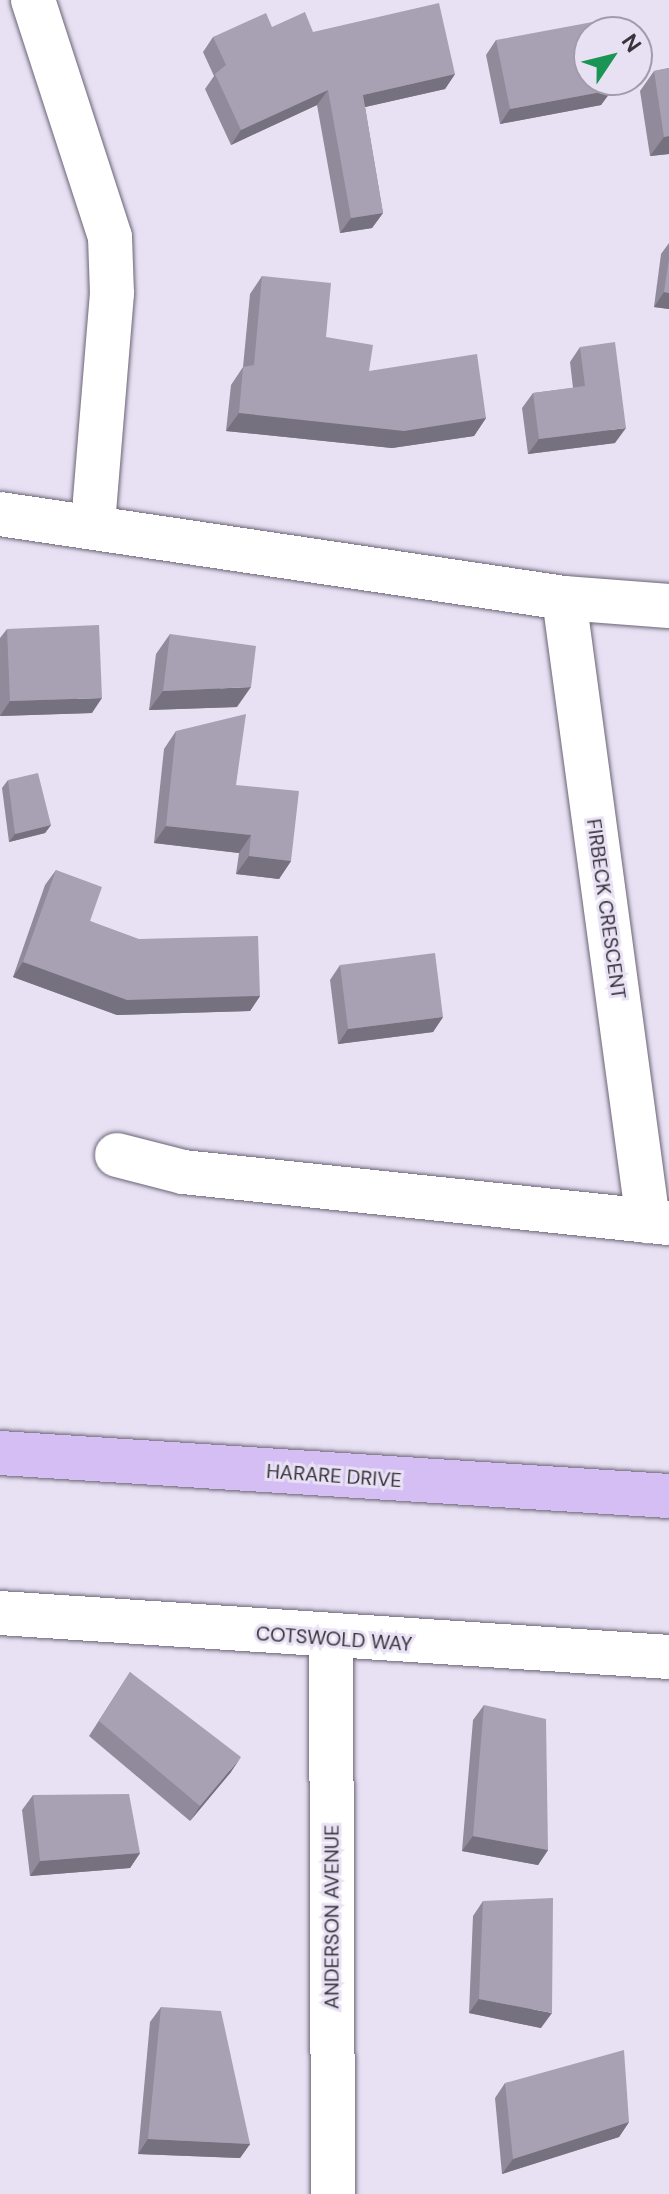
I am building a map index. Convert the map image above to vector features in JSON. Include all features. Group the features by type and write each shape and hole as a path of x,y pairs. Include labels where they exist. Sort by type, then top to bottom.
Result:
{"main road":[{"name":"HARARE DRIVE","path":"0,1453 669,1496"}],"street":[{"path":"37,1 110,237 112,293 93,523"},
{"path":"0,514 93,523 564,598 669,606"},
{"name":"FIRBECK CRESCENT","path":"564,598 658,1222"},
{"path":"117,1155 183,1172 658,1222"},
{"name":"COTSWOLD WAY","path":"0,1613 331,1640 669,1657"},
{"name":"ANDERSON AVENUE","path":"331,1640 333,2194"}],"building":[{"path":"439,3 455,74 363,95 383,213 351,218 328,90 241,130 215,74 226,65 213,37 266,13 272,27 305,12 313,32"},
{"path":"573,26 573,96 580,96 510,109 496,40"},
{"path":"669,68 669,136 664,137 654,71"},
{"path":"669,259 669,293 664,292"},
{"path":"262,276 331,283 326,337 373,345 369,371 477,354 486,418 404,431 239,413 243,367 254,365"},
{"path":"615,342 626,428 539,439 533,393 585,386 580,347"},
{"path":"99,625 102,698 10,701 7,629"},
{"path":"170,634 256,646 251,687 163,691"},
{"path":"246,714 236,785 299,791 291,861 249,856 251,835 166,826 176,731"},
{"path":"38,773 51,825 15,834 8,780"},
{"path":"56,870 102,887 90,921 139,939 258,936 260,996 127,1000 23,962"},
{"path":"435,953 443,1017 348,1029 340,965"},
{"path":"130,1672 241,1757 200,1806 99,1721"},
{"path":"484,1705 546,1719 548,1850 473,1836"},
{"path":"129,1794 140,1853 40,1861 33,1795"},
{"path":"553,1898 552,2013 479,1999 483,1901"},
{"path":"161,2007 221,2011 250,2144 148,2139"},
{"path":"624,2050 629,2122 513,2159 505,2083"}]}
